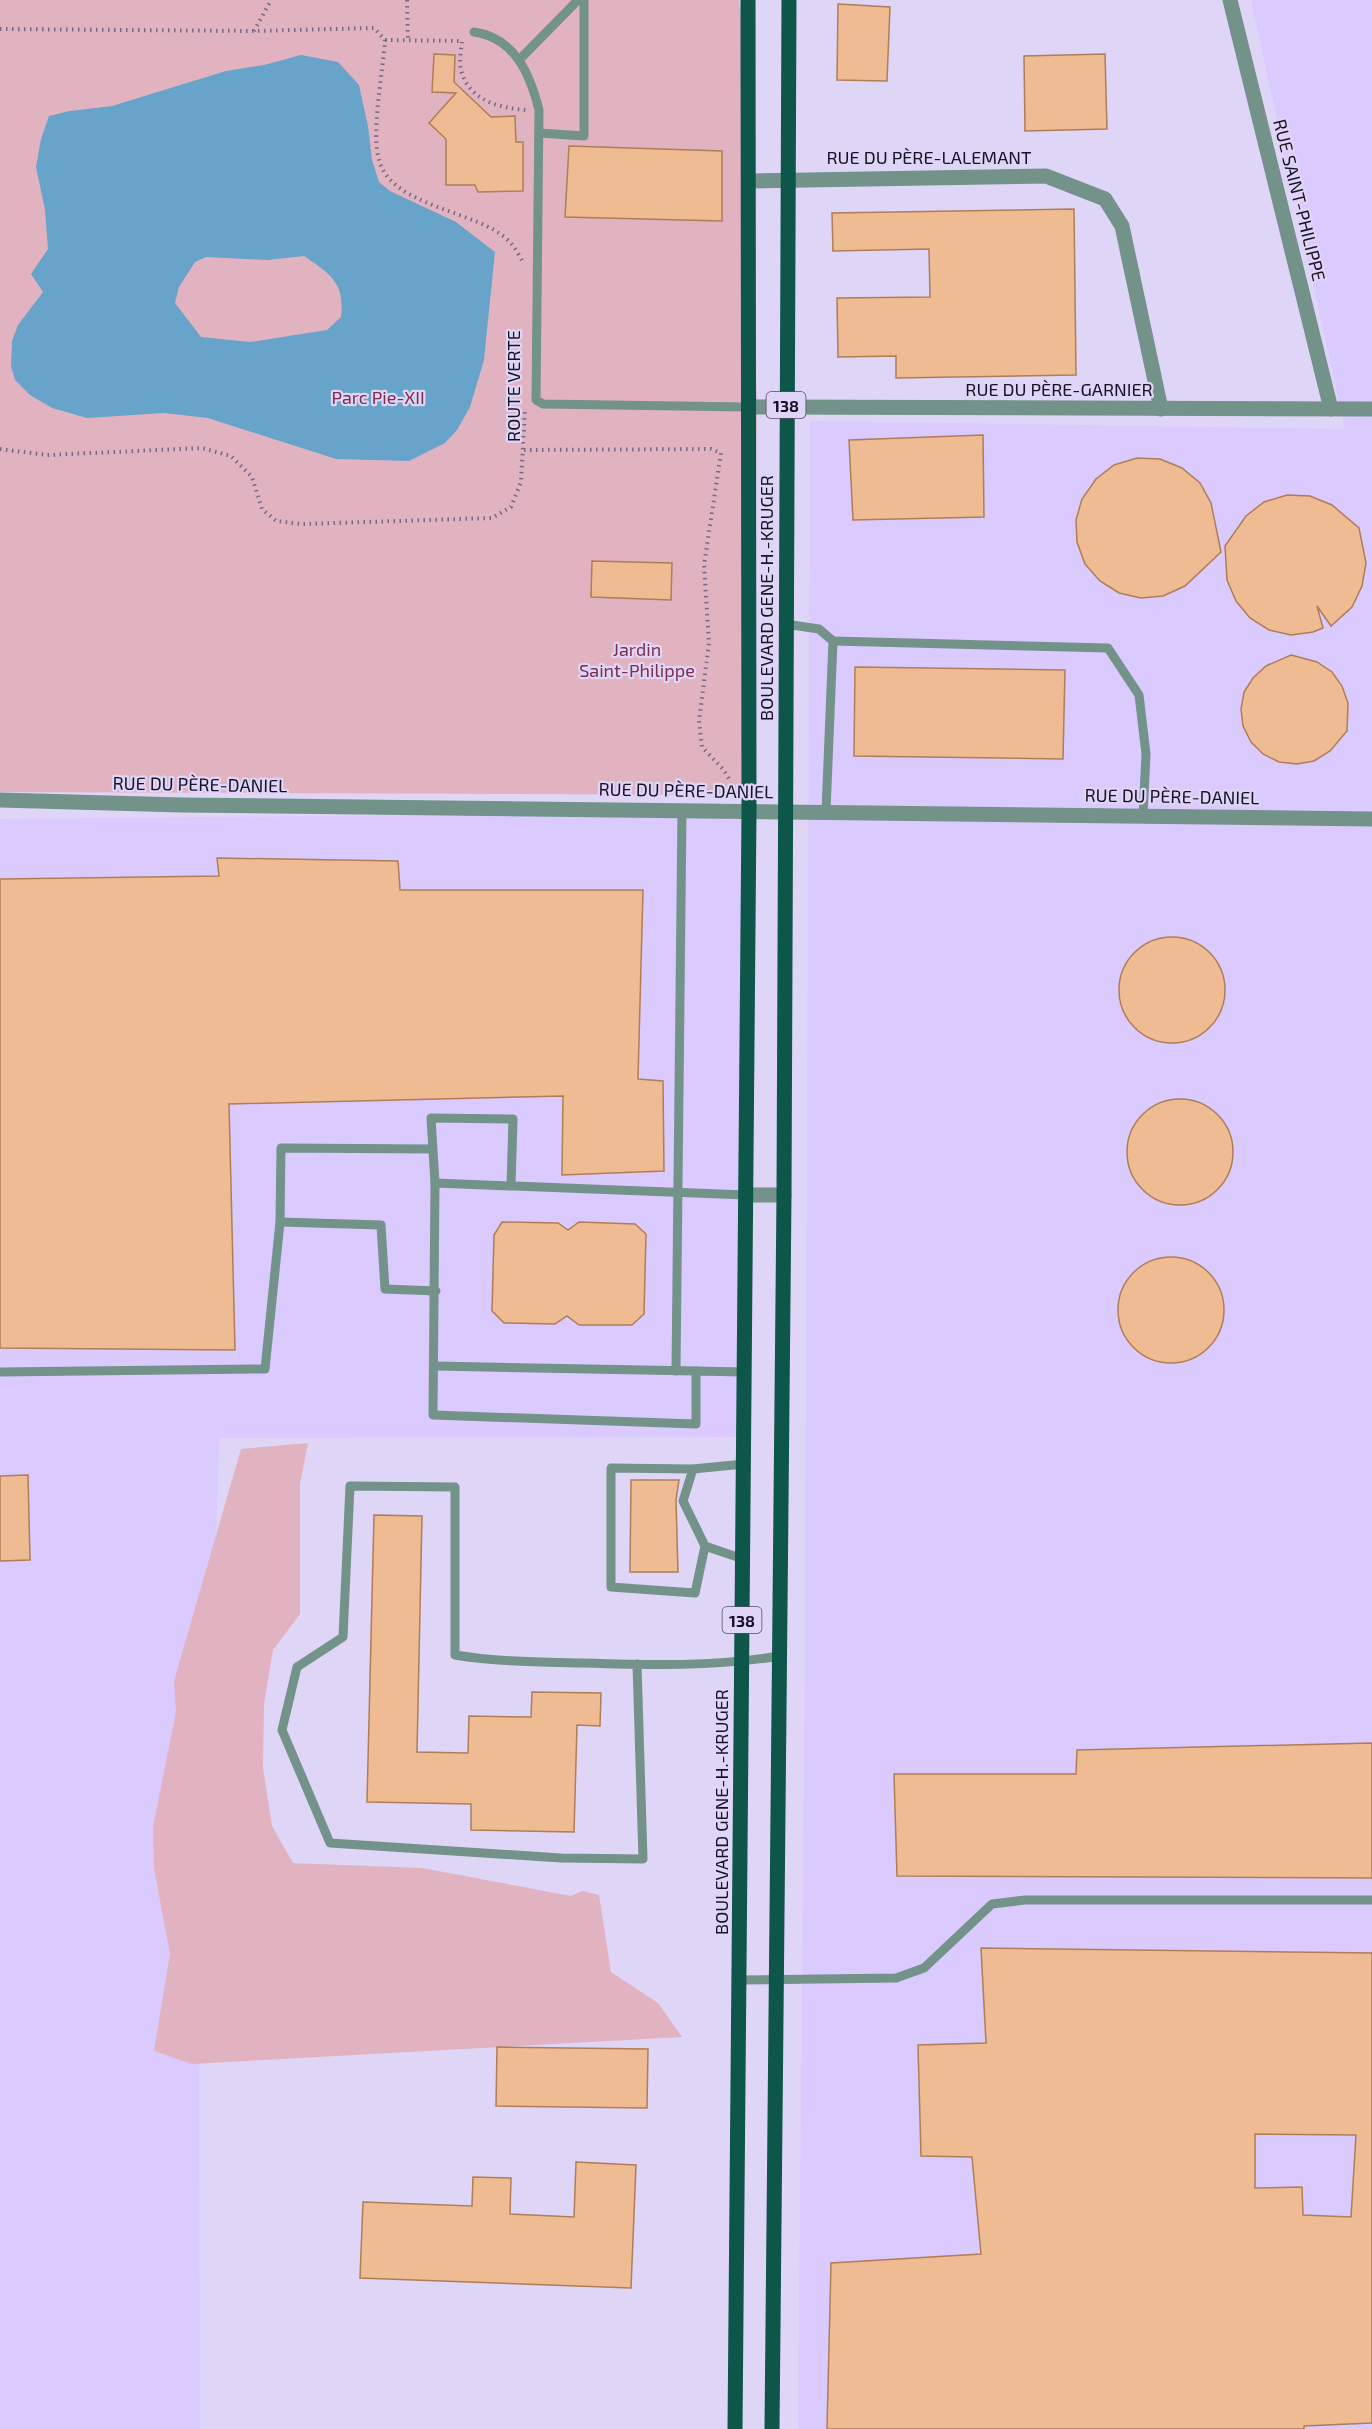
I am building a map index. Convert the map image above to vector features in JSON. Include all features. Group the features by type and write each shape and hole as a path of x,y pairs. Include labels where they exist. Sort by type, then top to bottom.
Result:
{"main road":[{"name":"BOULEVARD GENE-H.-KRUGER","path":"735,2429 749,811 748,0"},
{"name":"BOULEVARD GENE-H.-KRUGER","path":"772,2429 784,1196 789,0"}],"street":[{"name":"RUE SAINT-PHILIPPE","path":"1230,0 1332,409"},
{"name":"RUE DU PÈRE-LALEMANT","path":"750,181 787,178 1046,176 1105,199 1122,226 1161,409"},
{"name":"RUE DU PÈRE-GARNIER","path":"747,408 1372,409"},
{"name":"RUE DU PÈRE-DANIEL","path":"0,800 182,805 1372,819"},
{"path":"746,1195 784,1196"}],"lane":[{"path":"520,59 578,0"},
{"path":"539,134 584,136 584,0"},
{"path":"474,32 487,34 501,41 520,59 532,82 539,110 536,400 543,404 747,408"},
{"path":"785,624 819,629 833,641 1108,648 1139,695 1146,754 1143,816"},
{"path":"826,812 833,641"},
{"path":"676,1371 682,810"},
{"path":"511,1186 513,1119 431,1118 435,1183 436,1291 436,1366 433,1415 696,1424 696,1371"},
{"path":"0,1372 265,1369 280,1222 281,1148 432,1149"},
{"path":"435,1183 746,1195"},
{"path":"280,1222 381,1225 386,1289 436,1291"},
{"path":"436,1366 744,1372"},
{"path":"693,1469 683,1501 705,1546 695,1593 611,1587 611,1468 693,1469 744,1464"},
{"path":"637,1664 643,1859 561,1858 330,1843 282,1730 297,1667 343,1637 350,1486 455,1488 455,1655 487,1660 637,1664 742,1662 780,1656"},
{"path":"705,1546 743,1559"},
{"path":"739,1980 896,1978 924,1968 992,1904 1025,1900 1372,1900"}],"path":[{"path":"254,32 271,0"},
{"path":"406,0 408,41"},
{"path":"0,29 254,32 374,28 385,40 462,41 461,69 470,89 487,102 506,109 527,111"},
{"path":"385,40 377,136 379,161 392,182 415,195 496,231 510,241 527,268"},
{"name":"ROUTE VERTE","path":"525,404 525,450 711,450 721,453 704,565 709,643 699,721 702,747 723,769 734,786"},
{"path":"0,449 47,455 202,448 231,456 252,477 262,509 276,521 303,524 492,518 511,507 521,482 525,450"}],"shaded area":[{"path":"1251,0 1372,0 1372,2429 798,2429 805,1659 810,421 1345,429"},
{"path":"749,812 739,1437 219,1438 199,2079 200,2429 0,2429 0,819"}],"green space":[{"name":"Parc Pie-XII","path":"0,0 739,0 744,50 757,401 753,795 0,792"},
{"path":"308,1443 300,1484 300,1614 273,1650 264,1704 263,1768 272,1826 293,1863 422,1868 571,1896 582,1891 599,1895 611,1972 658,2003 682,2037 192,2064 154,2051 170,1954 154,1868 153,1827 176,1712 174,1681 241,1449"}],"water":[{"path":"301,55 338,62 359,85 368,126 372,160 379,182 390,191 456,222 495,252 484,360 470,407 457,430 445,443 409,461 336,459 208,418 164,413 87,418 52,408 30,395 15,380 11,366 12,341 18,325 43,292 31,274 48,249 45,210 36,167 41,139 49,116 112,106 226,71 264,65","holes":["304,256 334,280 341,295 341,317 327,330 250,342 201,337 175,303 179,287 195,262 206,257 268,260"]}],"building":[{"path":"838,4 890,7 887,81 837,80"},
{"path":"434,54 455,55 454,82 491,117 515,116 516,142 523,142 523,191 478,192 475,185 446,185 446,139 429,123 456,93 432,92"},
{"path":"1105,54 1107,129 1025,131 1024,56"},
{"path":"569,146 722,151 722,221 565,217"},
{"path":"1074,209 1076,375 896,378 896,356 838,357 837,298 930,297 929,249 833,251 832,213"},
{"path":"983,435 984,517 853,520 849,440"},
{"path":"1137,458 1160,459 1182,468 1200,483 1211,503 1221,552 1185,586 1163,596 1141,598 1119,593 1100,581 1085,564 1077,542 1076,520 1082,499 1096,479 1114,465"},
{"path":"1287,495 1310,496 1332,505 1359,528 1366,563 1362,586 1352,607 1331,626 1317,606 1323,628 1291,635 1269,630 1250,618 1236,601 1227,580 1225,546 1246,516 1264,502"},
{"path":"592,561 672,563 671,600 591,597"},
{"path":"1291,655 1317,662 1332,672 1342,686 1348,703 1347,731 1330,751 1314,761 1297,764 1279,762 1263,754 1251,742 1243,726 1241,709 1244,692 1253,678 1266,666"},
{"path":"855,667 1065,670 1063,759 854,756"},
{"path":"217,858 398,861 400,890 643,890 638,1079 663,1081 664,1171 562,1175 563,1096 229,1104 235,1350 0,1348 0,879 219,876"},
{"path":"1172,937 1192,941 1210,952 1221,970 1225,990 1221,1010 1210,1028 1192,1039 1172,1043 1152,1039 1134,1028 1123,1010 1119,990 1123,970 1134,952 1152,941"},
{"path":"1180,1099 1200,1103 1217,1115 1229,1132 1233,1152 1229,1172 1217,1189 1200,1201 1180,1205 1160,1201 1143,1189 1131,1172 1127,1152 1131,1132 1143,1115 1160,1103"},
{"path":"502,1222 558,1223 568,1230 579,1222 635,1224 646,1234 644,1314 632,1325 579,1325 567,1316 555,1324 504,1323 492,1311 494,1235"},
{"path":"1171,1257 1191,1261 1209,1272 1220,1290 1224,1310 1220,1330 1209,1348 1191,1359 1171,1363 1151,1359 1133,1348 1122,1330 1118,1310 1122,1290 1133,1272 1151,1261"},
{"path":"28,1475 30,1560 0,1561 0,1476"},
{"path":"631,1480 679,1480 676,1500 678,1572 630,1572"},
{"path":"374,1515 422,1516 417,1752 468,1753 469,1716 531,1717 532,1692 601,1693 600,1726 577,1725 574,1832 471,1830 471,1804 367,1802"},
{"path":"1372,1743 1372,1878 897,1876 894,1774 1076,1774 1077,1750"},
{"path":"981,1948 1372,1953 1372,2423 1304,2426 1304,2429 827,2429 831,2263 981,2254 972,2157 921,2156 918,2045 986,2043","holes":["1255,2134 1356,2135 1351,2217 1303,2215 1302,2187 1255,2188"]},
{"path":"497,2047 648,2049 647,2108 496,2106"},
{"path":"576,2162 636,2165 631,2288 360,2278 363,2202 472,2206 473,2177 511,2178 510,2214 574,2217"}],"park label":[{"name":"Jardin Saint-Philippe","path":"637,659"}]}
